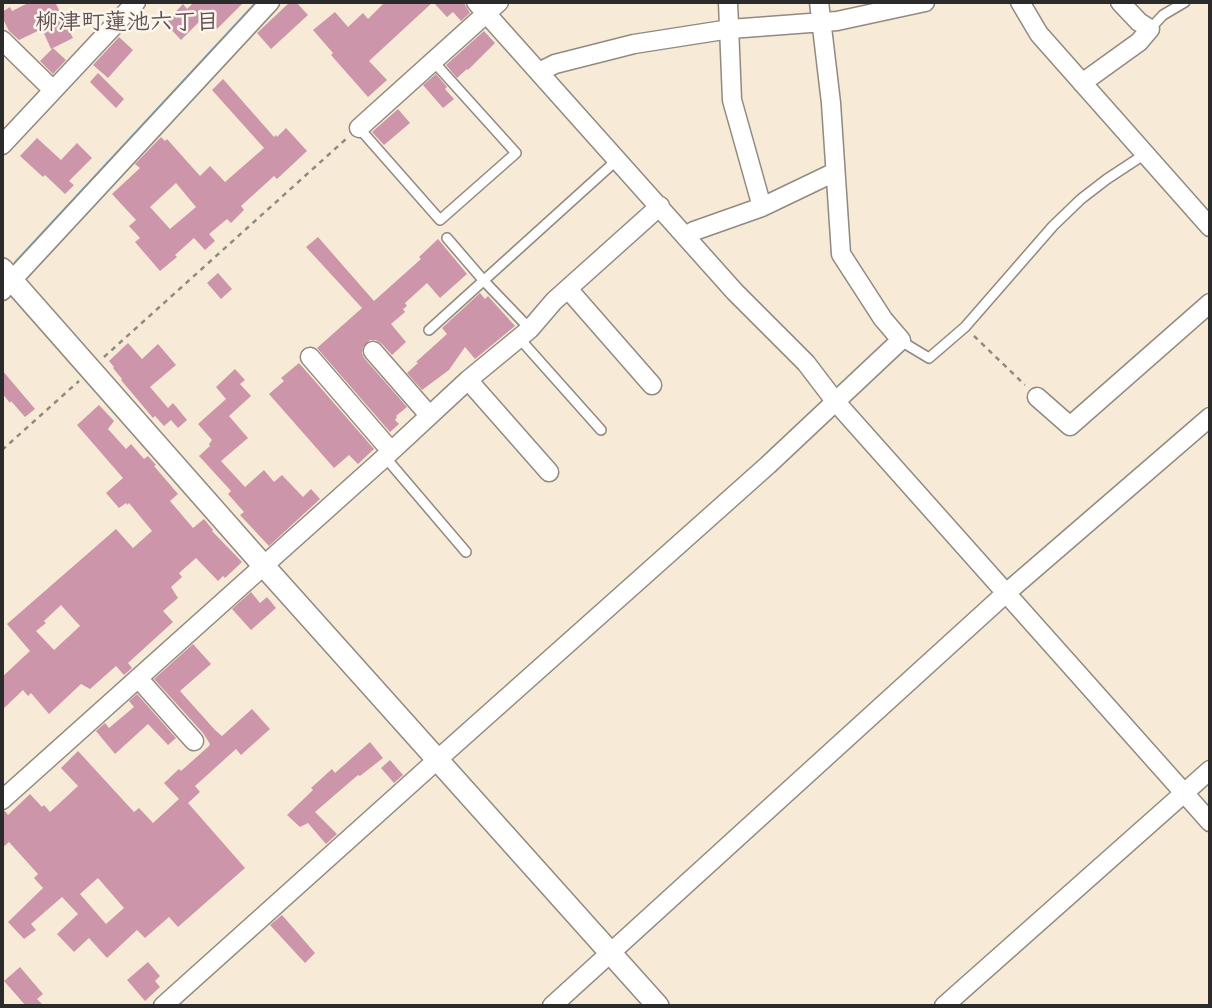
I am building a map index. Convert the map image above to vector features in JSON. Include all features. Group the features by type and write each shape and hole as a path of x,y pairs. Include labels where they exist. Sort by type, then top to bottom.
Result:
{"street":[{"path":"2,145 136,2"},
{"path":"270,2 5,280 91,370 658,1006"},
{"path":"728,2 732,100 762,207"},
{"path":"163,1006 758,474 901,340 883,319 841,254 831,103 819,2"},
{"path":"539,72 555,64 634,44 730,29 821,23 925,2"},
{"path":"1020,2 1039,34 1210,227"},
{"path":"1082,83 1139,42 1150,29 1139,22 1120,2"},
{"path":"359,128 433,61 487,6 539,72 735,292 806,363 835,401 1210,822"},
{"path":"2,40 53,90"},
{"path":"686,236 762,207 835,172"},
{"path":"2,800 468,380 525,334 554,301 660,206"},
{"path":"568,289 652,385"},
{"path":"1037,397 1070,426 1210,303"},
{"path":"373,351 429,415"},
{"path":"310,357 388,454"},
{"path":"468,380 549,471"},
{"path":"552,1006 1005,594 1210,416"},
{"path":"138,678 194,741"},
{"path":"944,1006 1210,770"}],"lane":[{"path":"1150,29 1163,15 1185,2"},
{"path":"359,128 440,220 516,153 433,61"},
{"path":"901,340 929,358 965,327 1053,226 1107,179 1145,154"},
{"path":"429,330 618,159"},
{"path":"447,239 484,281 601,430"},
{"path":"388,454 466,552"}],"path":[{"path":"2,450 359,128"},
{"path":"965,327 1037,397"}],"building":[{"path":"30,2 55,2 73,38 51,49 42,29 19,40 9,31 2,12 10,7 12,11"},
{"path":"194,2 244,2 216,30 203,18 181,40 165,23 183,4 187,9"},
{"path":"290,2 296,2 308,15 271,49 257,33"},
{"path":"385,2 433,2 369,61 387,80 368,97 313,30 335,12 348,27 363,13 368,19"},
{"path":"433,2 465,2 470,13 461,21 453,12 447,17"},
{"path":"484,31 495,43 457,78 446,65"},
{"path":"119,37 133,50 108,78 93,65"},
{"path":"53,48 66,60 53,74 40,61"},
{"path":"98,73 124,99 116,108 90,82"},
{"path":"436,74 454,99 443,108 423,85"},
{"path":"223,79 274,137 286,128 307,151 277,179 274,176 241,206 244,210 231,223 227,219 209,234 215,241 205,250 194,238 160,271 135,242 140,238 129,226 136,220 112,194 140,168 135,164 161,137 165,141 167,139 200,176 210,166 225,182 264,148 212,90","holes":["176,183 196,207 170,229 150,207"]},
{"path":"398,109 410,123 384,145 372,132"},
{"path":"37,138 61,160 77,143 92,158 69,181 74,185 65,194 20,156"},
{"path":"318,237 374,301 421,259 419,257 438,239 467,274 440,298 427,283 405,303 405,312 391,324 406,342 392,355 376,340 370,340 363,347 364,358 407,407 396,416 395,420 399,424 390,432 317,348 362,308 306,247"},
{"path":"218,273 232,289 221,299 207,283"},
{"path":"480,293 485,299 488,296 515,326 475,359 465,347 449,370 422,390 407,373 447,334 442,328"},
{"path":"128,343 142,359 158,344 176,365 150,387 168,408 173,403 187,420 178,428 171,420 164,426 155,416 153,418 113,368 109,361"},
{"path":"299,363 374,449 358,464 349,455 334,468 269,394 284,381 281,378"},
{"path":"235,369 245,380 240,384 251,396 229,416 248,438 221,461 245,487 264,470 274,482 282,475 303,497 311,489 320,499 269,546 240,515 244,512 228,494 231,491 199,456 210,446 212,440 198,424 226,399 216,387"},
{"path":"2,370 35,409 25,417 2,393"},
{"path":"99,405 114,421 108,429 126,449 131,444 144,459 148,456 156,465 154,466 178,494 170,501 193,528 204,519 242,562 218,581 196,558 179,573 182,577 171,587 178,598 163,611 173,622 128,663 132,668 124,675 116,666 90,689 81,684 49,714 31,693 28,696 23,690 2,710 2,677 30,651 7,624 116,529 133,548 152,531 129,503 119,508 106,493 123,478 77,425","holes":["61,605 80,626 54,650 36,631"]},
{"path":"251,592 260,603 267,597 276,608 251,630 232,609"},
{"path":"193,644 211,664 180,691 215,730 222,736 252,709 270,729 241,755 236,749 195,786 200,792 188,803 245,868 178,927 169,917 145,938 137,930 107,958 89,938 74,952 57,934 78,914 62,897 31,924 36,930 24,939 8,922 43,888 34,878 38,874 9,842 2,848 2,811 8,815 30,794 50,812 78,786 61,768 78,751 134,812 139,808 153,823 179,799 164,783 210,744 154,679","holes":["98,878 124,908 106,924 80,894"]},
{"path":"137,694 176,738 168,745 148,724 115,754 96,731 105,723 109,728 134,707 129,701"},
{"path":"370,742 383,758 358,775 315,812 337,834 326,844 308,823 300,827 287,815 332,769 335,773"},
{"path":"390,760 403,775 394,783 381,768"},
{"path":"282,915 315,953 305,963 270,925"},
{"path":"148,962 160,976 155,981 160,987 145,1001 127,980"},
{"path":"20,967 43,994 37,999 44,1006 26,1006 4,981"}],"waterway":[{"path":"16,263 258,2"}],"district":[{"name":"柳津町蓮池六丁目","path":"127,22"}]}
